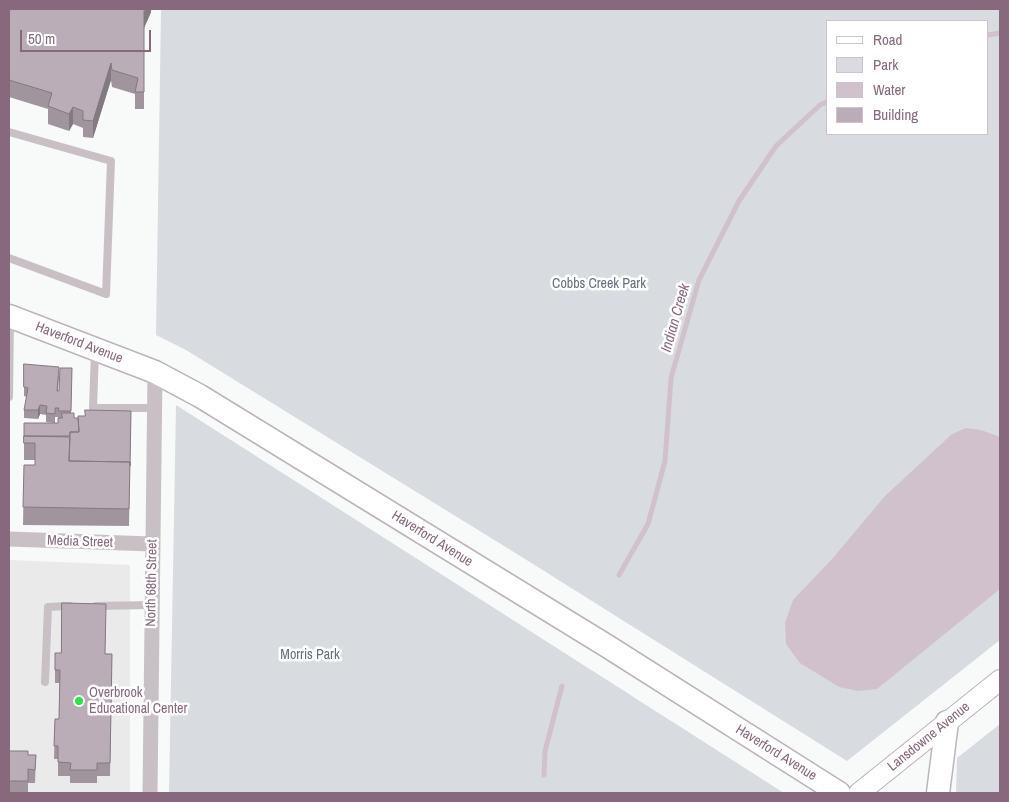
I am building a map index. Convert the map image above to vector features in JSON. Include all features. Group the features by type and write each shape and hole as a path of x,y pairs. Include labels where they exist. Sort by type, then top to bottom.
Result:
{"main road":[{"name":"Haverford Avenue","path":"10,317 155,372 200,396 600,642 839,793"},
{"name":"Lansdowne Avenue","path":"859,793 1000,680"},
{"path":"938,793 947,722"}],"street":[{"name":"North 68th Street","path":"150,793 155,372"},
{"name":"Media Street","path":"9,539 152,544"}],"lane":[{"path":"9,132 111,161 106,294 9,258"},
{"path":"9,397 10,317"},
{"path":"94,349 93,408 155,408"},
{"path":"86,606 152,605"},
{"path":"45,682 48,607 77,606"}],"shaded area":[{"path":"9,560 130,565 130,793 9,793"}],"green space":[{"name":"Cobbs Creek Park","path":"161,9 1000,9 1000,640 847,761 517,554 186,350 156,335"},
{"name":"Morris Park","path":"176,405 784,793 169,793"},
{"path":"1000,724 1000,793 956,793 957,758"}],"water":[{"path":"966,428 981,430 1000,437 1000,589 877,689 858,691 839,687 800,663 786,644 785,623 793,600 833,558 885,496 952,434"}],"building":[{"path":"9,9 145,9 144,92 135,92 138,78 112,70 111,63 93,121 83,120 83,111 73,107 69,114 48,106 52,93 9,80"},
{"path":"24,364 59,367 57,391 59,391 60,368 72,368 71,411 58,411 59,408 55,408 55,414 46,413 47,406 40,405 38,410 24,410 28,388 24,387"},
{"path":"85,410 131,411 130,466 130,462 69,461 70,432 79,432 78,416 85,416"},
{"path":"62,413 74,413 74,418 78,418 79,432 70,432 70,436 24,436 24,423 58,423 58,418 62,418"},
{"path":"24,436 70,437 69,461 130,462 129,509 23,507 24,465 35,465 35,443 24,443"},
{"path":"62,603 106,604 105,654 112,654 110,763 97,763 97,770 70,770 71,763 58,762 58,746 54,746 55,719 59,719 60,670 55,670 55,653 61,653"},
{"path":"9,751 28,751 28,755 36,755 35,770 28,769 28,781 9,781"}],"waterway":[{"name":"Indian Creek","path":"989,35 1000,33"},
{"name":"Indian Creek","path":"619,575 648,524 665,461 671,378 699,280 739,201 776,146 820,105 826,102"},
{"path":"544,775 545,751 562,686"}],"place":[{"name":"Overbrook Educational Center","path":"79,701"}]}
